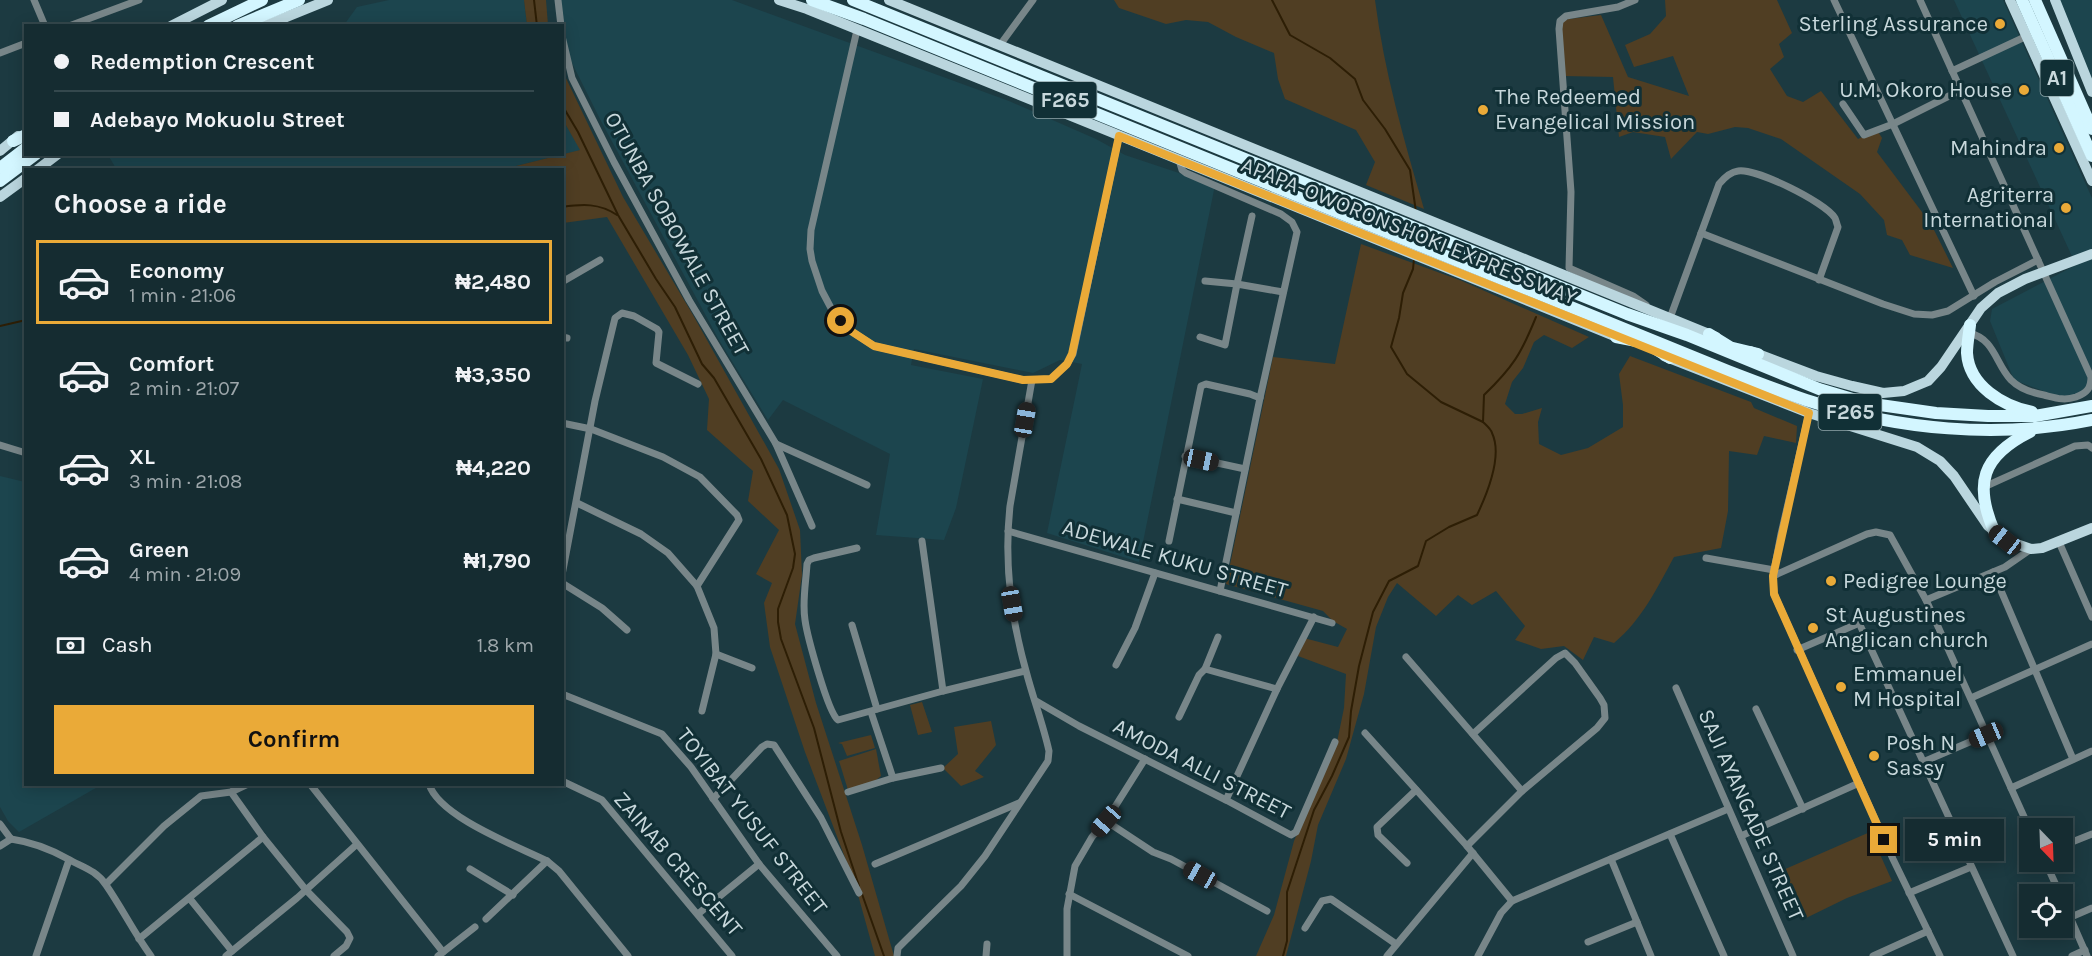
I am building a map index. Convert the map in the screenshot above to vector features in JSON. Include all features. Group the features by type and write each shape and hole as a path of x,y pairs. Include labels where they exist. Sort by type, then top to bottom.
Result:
{"highway":[{"path":"212,24 262,0"},
{"path":"242,24 299,0"},
{"name":"F265","path":"812,0 864,19 1618,332 1673,354 1807,400 1867,416 1943,428 2034,430 2092,420"},
{"name":"F265","path":"853,0 1324,191 1629,308"},
{"name":"A1","path":"2022,0 2092,158"},
{"name":"A1","path":"2035,0 2092,129"},
{"path":"2066,122 2092,158"},
{"path":"13,141 24,133"},
{"path":"0,168 24,148"},
{"path":"0,181 33,156"},
{"name":"APAPA-OWORONSHOKI EXPRESSWAY","path":"1629,308 1687,336 1757,359 1819,389 1866,403 1988,416 2044,415 2092,406"},
{"path":"1970,329 1967,355 1985,391 2001,401 2044,415"},
{"path":"1618,332 1673,354"},
{"path":"1709,334 1733,349"},
{"path":"1687,336 1733,349 1757,359"},
{"path":"1995,533 1984,500 1984,478 1990,461 2005,447 2034,430"}],"main road":[{"path":"175,24 222,0"},
{"path":"269,24 328,0"},
{"name":"APAPA-OWORONSHOKI EXPRESSWAY","path":"779,0 807,9 1179,160 1315,208"},
{"name":"APAPA-OWORONSHOKI EXPRESSWAY","path":"889,0 1329,179 1629,308 1651,311 1709,334 1757,359 1883,393 1904,391 1928,381 1941,367 1958,339 1970,329 1981,308 1998,293 2043,272 2092,254"},
{"path":"2010,0 2092,181"},
{"path":"2055,0 2092,92"},
{"path":"0,151 13,141"},
{"path":"40,168 56,156"},
{"path":"0,197 24,179"},
{"path":"1673,354 1809,413 1917,447 1940,461 1954,476 1977,512 1995,533 2005,540 2031,549 2042,548 2092,528"}],"street":[{"path":"34,0 44,24"},
{"path":"74,24 139,0"},
{"path":"558,0 561,24"},
{"path":"1000,45 1033,0"},
{"path":"1635,0 1618,6 1566,16 1560,21 1571,192 1569,265 1572,270 1634,296 1646,304 1651,311"},
{"path":"1834,0 1974,296"},
{"path":"1932,0 1921,2 2091,376 2088,390 2083,395 2070,399 2032,393 2012,382 1992,347 1970,329"},
{"path":"856,30 811,230 810,249 822,291 841,321 851,331 874,346 1032,380 1051,379 1067,364 1072,354 1119,136"},
{"path":"1952,71 2027,36"},
{"path":"0,52 24,44"},
{"name":"OTUNBA SOBOWALE STREET","path":"564,44 572,78 614,162 689,300 776,444 812,526"},
{"path":"1843,104 1864,135 1893,124 1961,90"},
{"path":"1179,160 1182,170 1186,173 1281,214 1292,222 1297,232 1260,398 1221,591"},
{"path":"1670,318 1719,184 1738,170 1786,185 1824,208 1835,219 1838,227 1819,280"},
{"path":"1200,337 1225,345 1252,216"},
{"path":"1701,233 1819,280 1914,314 1932,315 1948,311 1995,282 2038,260"},
{"path":"564,281 600,260"},
{"path":"1205,280 1283,292"},
{"path":"564,565 615,318 622,314 634,316 657,329 659,332 656,363 698,384"},
{"path":"897,956 898,948 961,886 985,856 1048,762 1049,751 1026,671 1010,592 1008,531 1010,506 1032,380"},
{"path":"1169,541 1185,456 1202,385 1206,384 1260,398"},
{"path":"1809,413 1773,573 1774,594 1797,650 1940,956"},
{"path":"564,423 591,429 663,457 700,477 737,515 739,520 697,586"},
{"path":"776,444 867,485"},
{"path":"0,445 24,452"},
{"path":"1984,487 2074,446 2088,445 2092,448"},
{"path":"1185,456 1245,470"},
{"path":"1176,499 1236,513"},
{"path":"577,503 641,534 668,553 697,586 714,628 716,654 702,711"},
{"name":"ADEWALE KUKU STREET","path":"1008,531 1332,623"},
{"path":"1706,558 1773,573 1867,534 1884,532 1890,535 1926,600 2024,818"},
{"path":"922,541 943,691"},
{"path":"2059,542 2092,617"},
{"path":"857,548 809,560 805,619 833,716 838,720 1026,671"},
{"path":"1926,600 1993,572 2017,560 2031,549"},
{"path":"1993,572 2073,759"},
{"path":"1116,665 1135,628 1155,573"},
{"path":"564,584 602,608 627,630"},
{"path":"1226,800 1277,689 1314,617"},
{"path":"1797,650 1860,624 2013,956"},
{"path":"852,625 893,778"},
{"path":"1179,717 1199,675 1205,669 1218,637"},
{"path":"1971,698 2092,644"},
{"path":"716,654 752,668"},
{"path":"1467,846 1522,791 1597,728 1605,718 1604,705 1570,657 1565,654 1557,658 1473,734"},
{"path":"1406,657 1522,791"},
{"path":"1205,669 1277,689"},
{"name":"SAJI AYANGADE STREET","path":"1676,688 1793,956"},
{"name":"TOYIBAT YUSUF STREET","path":"564,695 662,734 714,799 759,864 837,956"},
{"name":"AMODA ALLI STREET","path":"1036,701 1079,726 1288,834 1294,835 1335,742"},
{"path":"1756,709 1803,809"},
{"path":"1365,733 1467,846 1512,902"},
{"path":"1923,762 1986,735"},
{"path":"714,799 762,747 766,744 774,745 821,818 859,893"},
{"path":"2011,788 2092,751"},
{"path":"1067,956 1066,918 1072,876 1078,859 1106,821 1145,759"},
{"path":"848,792 893,778 941,768"},
{"name":"ZAINAB CRESCENT","path":"564,781 602,800 732,956"},
{"path":"1742,836 1859,783"},
{"path":"106,885 164,826 201,796 231,792 244,786"},
{"path":"312,786 356,845 390,883 440,954 475,927"},
{"path":"430,786 433,794 448,811 547,861 560,871 628,956"},
{"path":"1407,863 1378,835 1377,827 1416,790"},
{"path":"231,792 263,837 306,890 343,927 350,938 346,946 334,956"},
{"path":"875,864 1021,802"},
{"path":"1478,956 1501,913 1512,902 1728,808"},
{"path":"1106,821 1153,852 1267,911"},
{"path":"0,824 11,839"},
{"path":"1670,834 1724,956"},
{"path":"2073,842 2092,834"},
{"path":"139,939 263,837"},
{"path":"0,846 11,839 26,841 59,853 87,867 106,885 151,956"},
{"path":"190,899 229,953 306,890 356,845"},
{"path":"1387,956 1473,853"},
{"path":"36,956 69,860"},
{"path":"1611,860 1651,956"},
{"path":"486,919 547,861"},
{"path":"698,914 759,864"},
{"path":"1910,893 1971,867"},
{"path":"470,869 513,895"},
{"path":"1069,894 1188,956"},
{"path":"1305,928 1322,901 1331,899 1396,944"},
{"path":"2073,916 2092,908"},
{"path":"1588,942 1637,922"},
{"path":"2072,956 2086,953 2073,922"},
{"path":"1873,956 1928,931"},
{"path":"986,956 987,944"}],"shaded area":[{"path":"389,0 524,0 527,24 345,24 357,7"},
{"path":"524,0 546,0 548,24 527,24"},
{"path":"558,0 732,0 1009,101 1096,139 1125,155 1215,185 1139,562 1047,533 1082,364 1060,360 1033,373 914,349 911,365 983,379 956,508 944,540 876,535 890,454 783,400 768,420 719,340 602,123 566,51 564,24 562,24"},
{"path":"1114,0 1375,0 1389,79 1424,209 1366,185 1375,162 1356,130 1285,99 1278,79 1274,53 1208,22 1186,20 1166,24 1119,8"},
{"path":"1665,0 1777,0 1792,33 1779,44 1784,57 1770,69 1787,96 1803,102 1821,91 1858,139 1877,130 1882,138 1877,152 1931,224 1953,268 1910,255 1902,240 1887,235 1884,220 1860,194 1781,139 1748,128 1735,127 1708,134 1697,132 1671,159 1665,137 1633,132 1619,137 1613,77 1563,76 1561,20 1601,15 1628,77 1689,96 1673,56 1634,67 1625,45 1650,34 1666,16"},
{"path":"1954,0 2003,0 2092,198 2092,387 2065,399 2014,380 1990,321 1992,309 2076,265"},
{"path":"2057,0 2092,0 2092,80"},
{"path":"564,74 623,197 693,315 779,469 800,530 802,575 795,624 816,703 862,845 894,956 875,956 855,884 805,752 770,647 764,603 772,583 756,574 779,530 748,501 753,471 707,430 709,399 688,355 607,217 564,223 564,168 508,168 564,156 564,154 580,150 564,122"},
{"path":"564,122 581,150 564,154"},
{"path":"109,156 557,156 508,168 116,168"},
{"path":"1361,244 1462,281 1589,337 1572,348 1544,335 1534,342 1523,368 1512,382 1505,404 1515,414 1542,408 1538,422 1539,444 1561,455 1588,448 1623,427 1619,374 1630,356 1751,402 1754,408 1797,426 1796,443 1764,436 1757,455 1729,451 1728,511 1721,548 1674,557 1648,603 1633,624 1614,643 1594,637 1583,660 1564,646 1541,649 1515,640 1525,626 1496,591 1472,605 1458,595 1436,616 1397,583 1388,597 1376,627 1364,694 1346,759 1318,825 1286,956 1256,956 1274,915 1294,841 1337,742 1344,708 1346,674 1298,656 1304,638 1338,647 1347,629 1333,621 1323,611 1226,584 1273,357 1335,364"},
{"path":"0,476 24,482 24,786 99,786 19,832 8,821 0,807"},
{"path":"922,702 932,732 918,735 910,705"},
{"path":"991,721 996,745 975,771 984,777 961,786 943,768 958,754 954,727"},
{"path":"871,735 875,748 847,756 842,744 838,743"},
{"path":"876,749 881,776 875,781 848,790 839,761"},
{"path":"1870,832 1892,881 1847,898 1804,919 1783,870"}],"waterway":[{"path":"534,0 537,24"},
{"path":"1272,0 1290,35 1330,58 1355,79 1363,100 1385,129 1410,170 1416,212"},
{"path":"564,108 578,132 618,215 675,307 702,364 714,378 761,459 787,515 795,554 793,568 778,609 781,639 814,728 841,832 859,886"},
{"path":"564,207 591,205 604,208 617,215"},
{"path":"1414,259 1413,269 1403,293 1391,347 1407,374 1441,402 1483,422"},
{"path":"1283,956 1287,941 1287,892 1314,810 1349,737 1359,666 1373,612 1389,581 1418,566 1426,541 1449,527 1477,515 1489,486 1496,453 1491,432 1483,422 1484,395 1515,359 1536,317"},
{"path":"0,326 24,320"},
{"path":"862,894 884,956"}],"place":[{"name":"Sterling Assurance","path":"2000,24"},
{"name":"U.M. Okoro House","path":"2024,90"},
{"name":"The Redeemed Evangelical Mission","path":"1483,110"},
{"name":"Mahindra","path":"2059,148"},
{"name":"Agriterra International","path":"2066,208"},
{"name":"Pedigree Lounge","path":"1831,581"},
{"name":"St Augustines Anglican church","path":"1813,628"},
{"name":"Emmanuel M Hospital","path":"1841,687"},
{"name":"Posh N Sassy","path":"1874,756"}],"route":[{"path":"841,321 851,331 874,346 1023,380 1051,379 1067,364 1072,354 1119,136 1809,413 1781,534 1772,585 1797,650 1884,840"}]}
